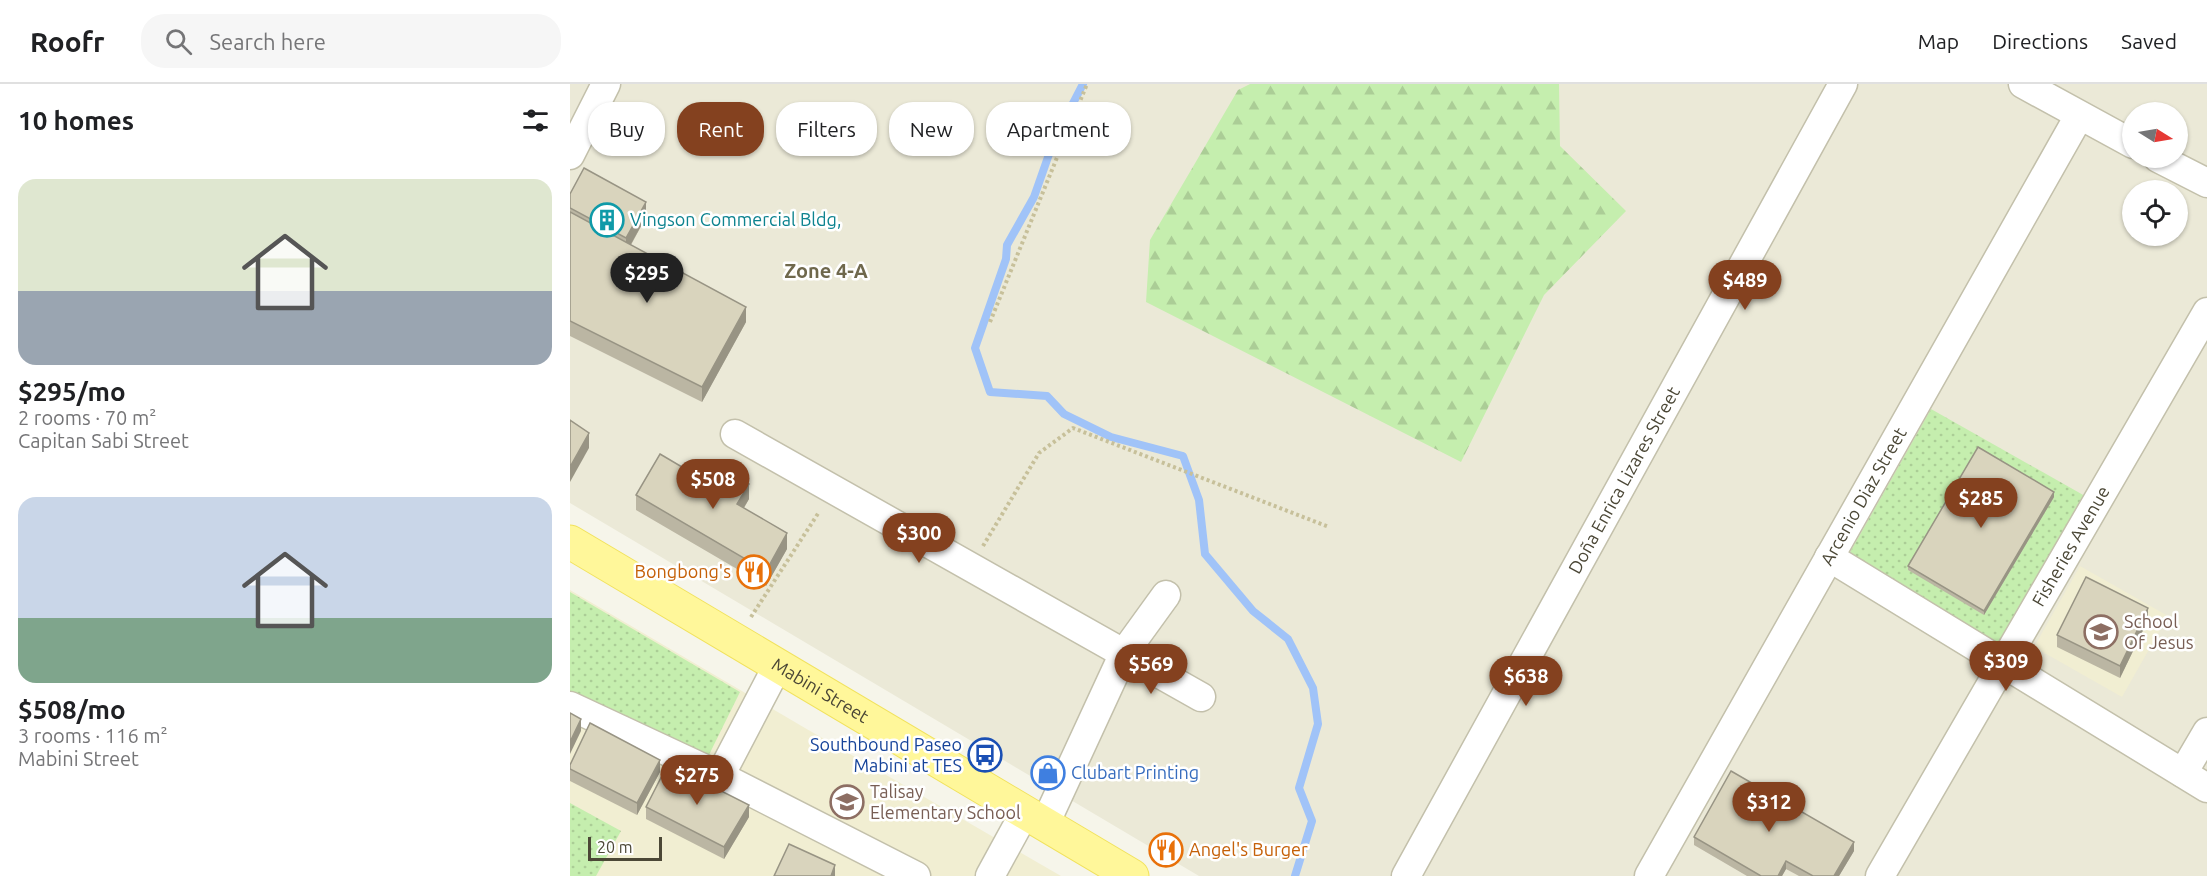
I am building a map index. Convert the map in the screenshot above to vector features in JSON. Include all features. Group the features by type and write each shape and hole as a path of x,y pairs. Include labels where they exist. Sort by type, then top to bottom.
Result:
{"main road":[{"name":"Mabini Street","path":"570,542 1132,876"}],"street":[{"path":"570,155 579,112 606,84"},
{"name":"Doña Enrica Lizares Street","path":"1406,876 1843,84"},
{"path":"2023,84 2122,138"},
{"name":"Arcenio Diaz Street","path":"1649,876 2079,116"},
{"path":"2178,168 2207,183"},
{"name":"Fisheries Avenue","path":"1881,876 2207,312"},
{"path":"735,434 1201,697"},
{"path":"1828,557 2207,788"},
{"path":"990,876 1035,818 1125,653 1166,595"},
{"path":"720,776 778,666"},
{"path":"570,706 720,776 916,876"},
{"path":"2183,773 2207,732"}],"path":[{"path":"990,322 1087,84"},
{"path":"970,567 1039,453 1073,428 1329,527"},
{"path":"736,640 834,489"}],"shaded area":[{"path":"570,84 2207,84 2207,876 1199,876 570,503"},
{"name":"School Of Jesus","path":"2080,566 2168,616 2122,697 2034,647"},
{"path":"570,590 805,728 1061,876 570,876"}],"green space":[{"path":"1250,84 1559,84 1560,146 1626,211 1544,295 1461,462 1146,302 1150,240 1238,90"},
{"path":"1931,409 2085,496 2000,645 1849,554"},
{"path":"570,592 740,692 701,771 570,707"},
{"path":"570,803 621,831 596,876 570,876"}],"building":[{"name":"Vingson Commercial Bldg,","path":"584,168 646,202 626,238 570,208 570,194"},
{"path":"570,212 746,307 702,387 570,321"},
{"path":"570,420 589,433 570,467"},
{"path":"1978,447 2054,492 1984,611 1908,566"},
{"path":"660,454 714,486 723,469 749,484 737,504 787,533 766,571 636,495"},
{"path":"2086,577 2148,608 2120,666 2057,635"},
{"path":"570,713 581,719 570,742"},
{"path":"590,723 660,760 637,803 570,769"},
{"path":"668,764 749,805 724,847 646,807"},
{"path":"1731,771 1854,842 1834,876 1813,876 1786,861 1778,876 1761,876 1694,837"},
{"path":"789,844 835,865 831,876 774,876"}],"waterway":[{"path":"1083,84 1054,140 1034,197 1007,245 1006,259 975,348 990,392 1047,396 1064,414 1111,437 1183,456 1199,500 1205,554 1253,611 1288,639 1313,688 1318,724 1299,788 1312,821 1295,876"}],"place":[{"name":"Vingson Commercial Bldg,","path":"607,220"},
{"name":"Bongbong's","path":"754,572"},
{"name":"School Of Jesus","path":"2101,632"},
{"name":"Southbound Paseo Mabini at TES","path":"985,755"},
{"name":"Clubart Printing","path":"1048,773"},
{"name":"Talisay Elementary School","path":"847,802"},
{"name":"Angel's Burger","path":"1166,850"}],"district":[{"name":"Zone 4-A","path":"826,271"}]}
